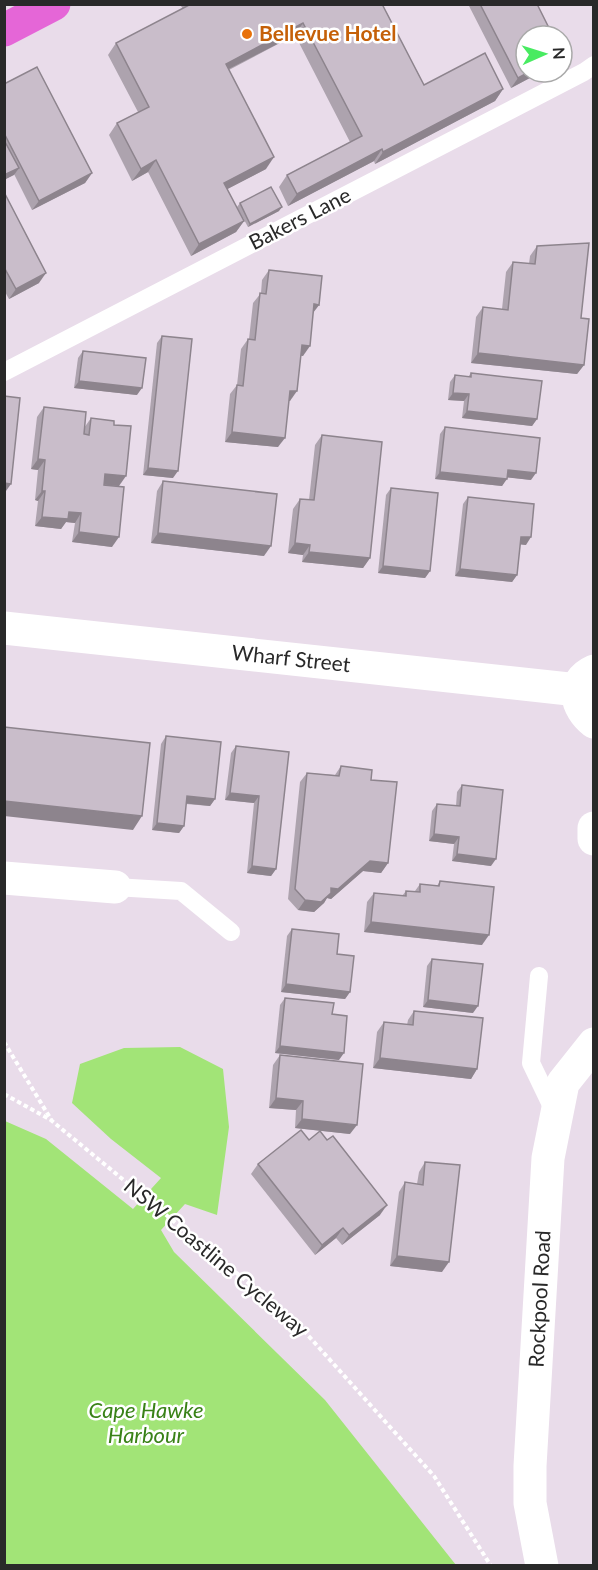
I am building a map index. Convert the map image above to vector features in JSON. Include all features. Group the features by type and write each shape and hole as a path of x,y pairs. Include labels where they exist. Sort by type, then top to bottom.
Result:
{"main road":[{"path":"4,30 54,4"}],"street":[{"name":"Wharf Street","path":"4,628 586,681"},
{"path":"586,681 578,703 584,713 594,722"},
{"path":"594,828 594,839"},
{"path":"4,878 115,887"},
{"name":"Rockpool Road","path":"542,1566 530,1503 530,1466 548,1158 563,1083 594,1044"}],"lane":[{"name":"Bakers Lane","path":"4,372 594,65"},
{"path":"115,887 181,891 231,932"},
{"path":"539,976 531,1063 556,1116"}],"path":[{"name":"NSW Coastline Cycleway","path":"4,1042 52,1121 296,1322 434,1476 491,1566"},
{"path":"4,1094 52,1121"}],"water":[{"name":"Cape Hawke Harbour","path":"180,1047 223,1069 229,1127 217,1215 185,1204 161,1230 174,1252 325,1400 456,1565 5,1565 5,1121 46,1139 133,1209 161,1178 111,1139 72,1103 80,1064 124,1048"}],"building":[{"path":"191,4 382,4 424,85 485,53 503,89 297,194 287,175 362,136 303,23 226,64 274,157 224,183 244,221 199,244 156,160 141,169 117,123 149,107 116,43"},
{"path":"480,4 537,4 547,24 514,24 514,70"},
{"path":"37,67 92,173 39,201 4,133 4,84"},
{"path":"4,140 19,168 4,175"},
{"path":"271,187 282,207 250,224 240,203"},
{"path":"4,192 46,273 16,289 4,267"},
{"path":"589,243 581,318 589,319 584,365 478,353 483,307 508,310 513,262 535,264 537,246"},
{"path":"269,270 322,276 319,305 314,304 310,346 302,345 297,391 290,391 285,438 232,432 237,385 243,386 248,339 255,340 260,293 266,294"},
{"path":"162,336 192,339 178,471 148,468"},
{"path":"83,351 146,358 142,388 79,381"},
{"path":"471,373 542,381 537,419 467,411 469,394 453,393 455,375 471,377"},
{"path":"4,396 20,398 11,484 4,483"},
{"path":"44,407 86,412 84,434 89,435 91,418 114,421 114,425 131,426 126,476 105,474 104,485 124,487 119,537 79,532 81,513 69,512 68,519 42,517 45,460 38,459"},
{"path":"445,427 540,438 536,473 508,470 507,479 440,472"},
{"path":"322,435 382,442 370,558 309,552 310,545 295,543 300,499 314,500"},
{"path":"163,481 277,494 271,546 158,533"},
{"path":"391,488 438,493 430,571 383,566"},
{"path":"468,497 534,504 531,537 521,537 517,575 460,569"},
{"path":"4,727 150,743 142,816 4,801"},
{"path":"166,736 221,742 215,799 187,796 184,826 157,823"},
{"path":"236,746 289,752 276,869 252,866 259,796 230,793"},
{"path":"341,766 372,770 371,780 397,782 388,863 370,861 338,889 331,888 331,893 321,902 305,900 295,889 307,773 339,776"},
{"path":"462,785 503,790 496,859 457,854 459,837 434,834 437,804 460,806"},
{"path":"440,881 494,887 489,935 371,922 374,893 406,896 406,891 420,892 420,884 439,886"},
{"path":"292,929 339,934 337,954 354,956 350,992 286,984"},
{"path":"432,959 483,964 478,1006 428,1000"},
{"path":"285,998 334,1003 332,1014 347,1016 344,1053 280,1046"},
{"path":"414,1011 483,1018 477,1069 380,1058 384,1022 413,1025"},
{"path":"280,1055 363,1064 357,1125 302,1119 303,1101 276,1098"},
{"path":"301,1130 309,1140 320,1131 327,1140 333,1136 387,1205 349,1235 343,1228 322,1245 258,1164"},
{"path":"425,1162 460,1165 449,1262 397,1256 405,1182 423,1185"}],"place":[{"name":"Bellevue Hotel","path":"247,34"}]}
